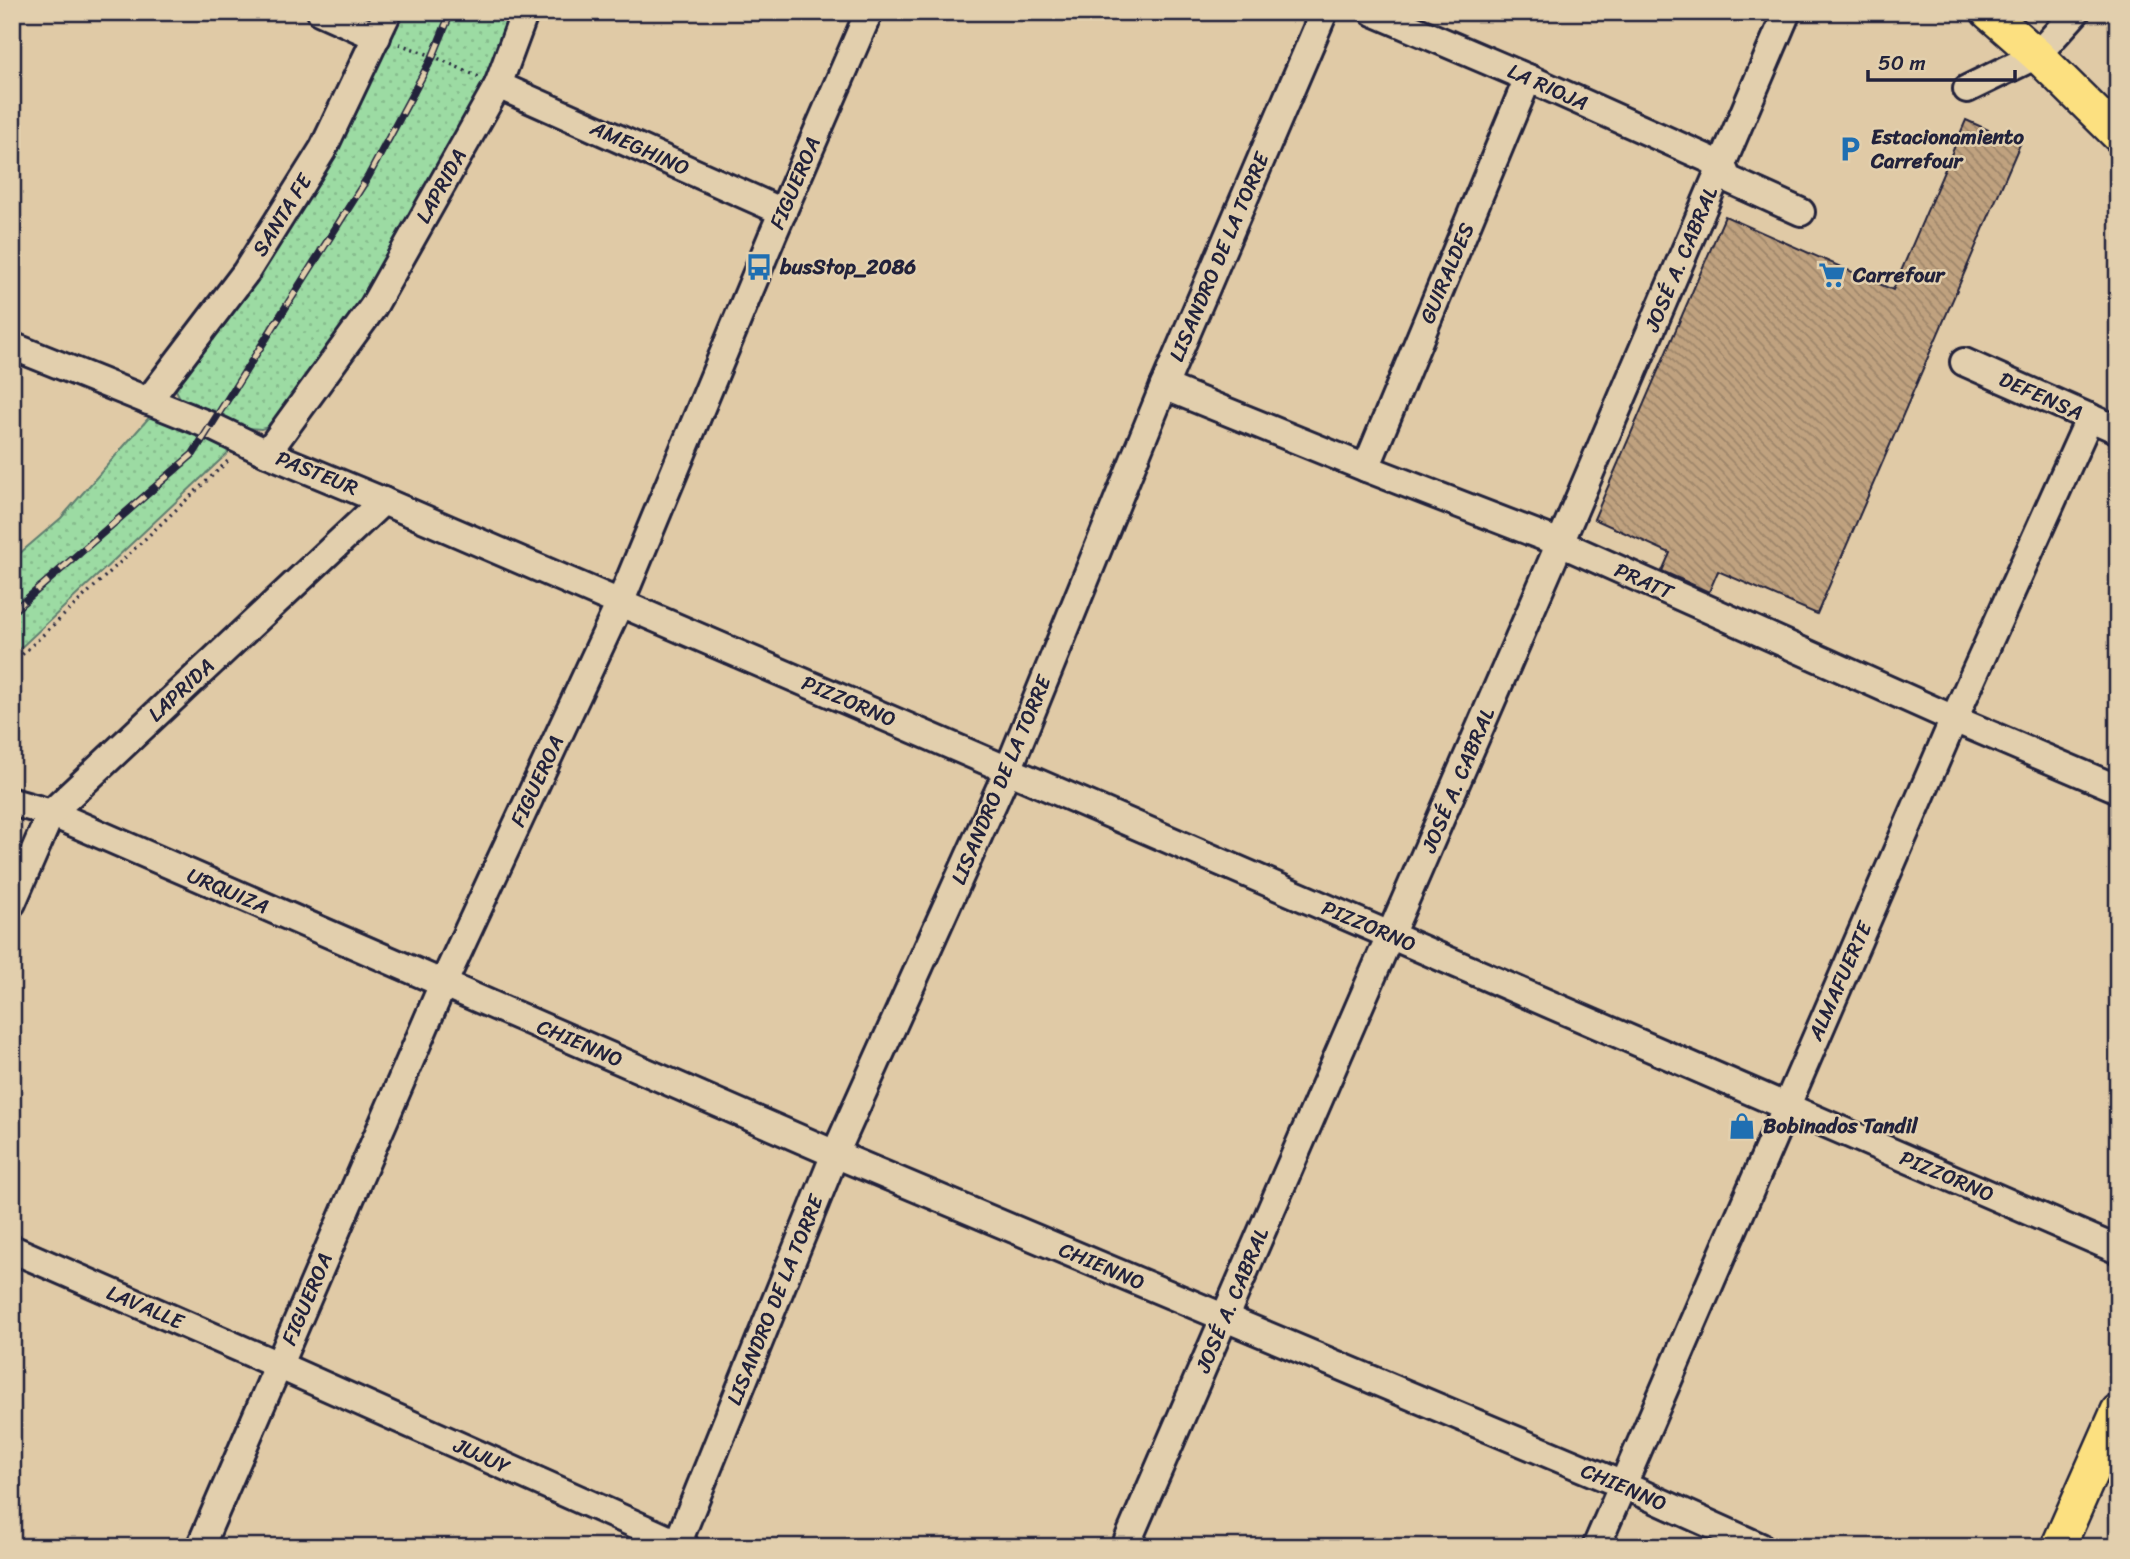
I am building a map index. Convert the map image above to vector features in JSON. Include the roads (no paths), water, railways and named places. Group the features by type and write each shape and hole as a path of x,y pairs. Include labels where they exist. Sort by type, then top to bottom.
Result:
{"main road":[{"path":"1988,12 2037,55 2118,135"},
{"path":"2058,1547 2118,1411"}],"street":[{"path":"321,12 377,37"},
{"name":"SANTA FE","path":"148,401 246,272 323,149 388,12"},
{"name":"LAPRIDA","path":"257,448 373,307 498,85 525,12"},
{"name":"FIGUEROA","path":"200,1547 443,984 620,603 869,12"},
{"name":"LISANDRO DE LA TORRE","path":"680,1546 835,1154 1008,770 1164,386 1324,12"},
{"name":"LA RIOJA","path":"1373,12 1722,165 1728,179 1801,212"},
{"name":"JOSÉ A. CABRAL","path":"1125,1547 1787,12"},
{"path":"1967,89 2037,55 2076,12"},
{"name":"GUIRALDES","path":"1366,468 1528,78"},
{"name":"AMEGHINO","path":"498,85 783,212"},
{"name":"PASTEUR","path":"12,346 211,426 620,603"},
{"name":"DEFENSA","path":"1964,362 2118,430"},
{"name":"PRATT","path":"1164,386 1560,543 1954,719 2118,789"},
{"name":"ALMAFUERTE","path":"1596,1547 1954,719 2090,417"},
{"name":"LAPRIDA","path":"12,903 51,813 383,501"},
{"name":"PIZZORNO","path":"620,603 2118,1250"},
{"name":"URQUIZA","path":"12,802 51,813 443,984"},
{"name":"CHIENNO","path":"443,984 835,1154 1623,1485 1761,1547"},
{"name":"LAVALLE","path":"12,1250 278,1365"},
{"name":"JUJUY","path":"278,1365 680,1546"}],"railway":[{"path":"12,612 193,454 368,177 433,56 451,12"}],"place":[{"name":"Estacionamiento Carrefour","path":"1850,149"},
{"name":"busStop_2086","path":"759,267"},
{"name":"Carrefour","path":"1832,275"},
{"name":"Bobinados Tandil","path":"1742,1126"}]}
